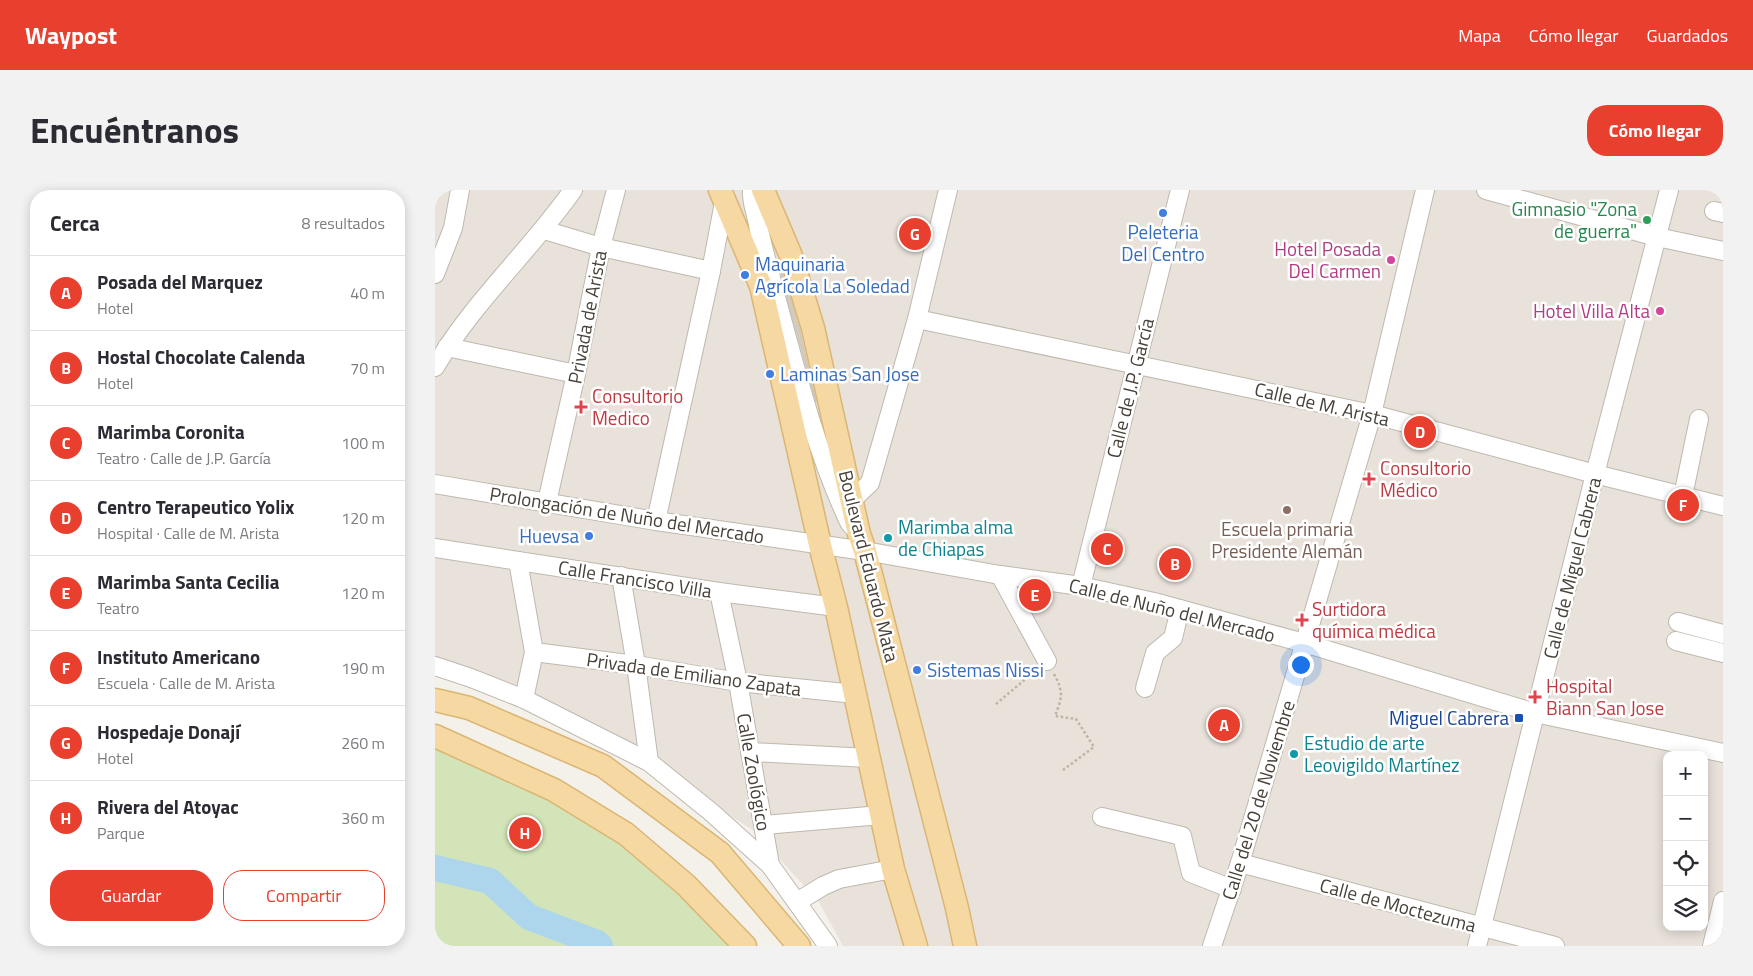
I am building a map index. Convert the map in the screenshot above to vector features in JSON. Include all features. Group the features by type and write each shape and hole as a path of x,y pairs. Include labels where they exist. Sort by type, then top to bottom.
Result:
{"main road":[{"name":"Boulevard Eduardo Mata","path":"763,190 791,256 813,328 851,501 965,946"},
{"path":"724,193 761,286 836,607 893,869 916,946"},
{"path":"435,700 469,708 603,766 721,852 799,946"},
{"path":"435,736 554,790 626,834 685,884 745,946"}],"street":[{"path":"435,274 453,228 460,190"},
{"path":"435,367 471,313 544,230 573,190"},
{"name":"Privada de Arista","path":"547,502 576,374 601,247 616,190"},
{"path":"752,190 759,232 824,464 849,522 862,543"},
{"path":"851,501 870,483 917,319 948,190"},
{"name":"Calle de J.P. García","path":"1081,586 1180,190"},
{"name":"Calle del 20 de Noviembre","path":"1212,946 1233,889 1372,414 1425,190"},
{"path":"1486,190 1657,237 1723,251"},
{"name":"Calle de Miguel Cabrera","path":"1477,946 1595,474 1669,190"},
{"path":"656,521 711,271 724,193"},
{"path":"544,230 601,247 711,271"},
{"name":"Calle de M. Arista","path":"917,319 1372,414 1723,506"},
{"path":"447,347 576,374"},
{"path":"1683,496 1699,419"},
{"name":"Prolongación de Nuño del Mercado","path":"435,484 656,521 820,545"},
{"name":"Calle de Nuño del Mercado","path":"820,545 862,543 1000,575 1081,586 1180,609 1304,643 1535,713 1723,753"},
{"name":"Calle Francisco Villa","path":"435,548 719,592 836,607"},
{"path":"518,561 534,652 524,699"},
{"path":"1000,575 1047,661"},
{"path":"621,576 637,665 649,762"},
{"name":"Calle Zoológico","path":"719,592 738,682 770,865"},
{"path":"1145,688 1155,653 1173,638 1180,609"},
{"path":"1678,622 1723,634"},
{"path":"1676,641 1723,653"},
{"name":"Privada de Emiliano Zapata","path":"534,652 637,665 738,682 855,694"},
{"path":"435,666 524,699 649,762 711,812 770,865 828,946"},
{"path":"751,752 869,758"},
{"path":"764,825 881,815"},
{"path":"1102,817 1183,836 1191,874 1233,889"},
{"name":"Calle de Moctezuma","path":"1240,863 1555,946"},
{"path":"797,902 839,878 893,869"},
{"path":"1712,946 1723,901"}],"path":[{"path":"996,704 1047,661 1061,687 1061,699 1055,716 1076,720 1094,747 1063,770"}],"shaded area":[{"path":"435,190 1723,190 1723,946 843,946 819,902 753,830 519,685 435,674"}],"green space":[{"path":"435,736 554,790 675,876 744,946 435,946"}],"building":[{"path":"780,264 800,331 816,402 783,283"}],"waterway":[{"path":"435,868 490,881 529,917 597,943 600,946"}],"place":[{"name":"Peleteria Del Centro","path":"1163,213"},
{"name":"Gimnasio \"Zona de guerra\"","path":"1647,220"},
{"name":"Hospedaje Donají","path":"915,234"},
{"name":"Hotel Posada Del Carmen","path":"1391,260"},
{"name":"Maquinaria Agrícola La Soledad","path":"745,275"},
{"name":"Hotel Villa Alta","path":"1660,311"},
{"name":"Laminas San Jose","path":"770,374"},
{"name":"Consultorio Medico","path":"581,407"},
{"name":"Centro Terapeutico Yolix","path":"1420,432"},
{"name":"Consultorio Médico","path":"1369,479"},
{"name":"Instituto Americano","path":"1683,505"},
{"name":"Escuela primaria Presidente Alemán","path":"1287,510"},
{"name":"Huevsa","path":"589,536"},
{"name":"Marimba alma de Chiapas","path":"888,538"},
{"name":"Marimba Coronita","path":"1107,549"},
{"name":"Hostal Chocolate Calenda","path":"1175,564"},
{"name":"Marimba Santa Cecilia","path":"1035,595"},
{"name":"Surtidora química médica","path":"1302,620"},
{"name":"Sistemas Nissi","path":"917,670"},
{"name":"Hospital Biann San Jose","path":"1535,697"},
{"name":"Miguel Cabrera","path":"1519,718"},
{"name":"Posada del Marquez","path":"1224,725"},
{"name":"Estudio de arte Leovigildo Martínez","path":"1294,754"},
{"name":"Rivera del Atoyac","path":"525,833"}]}
